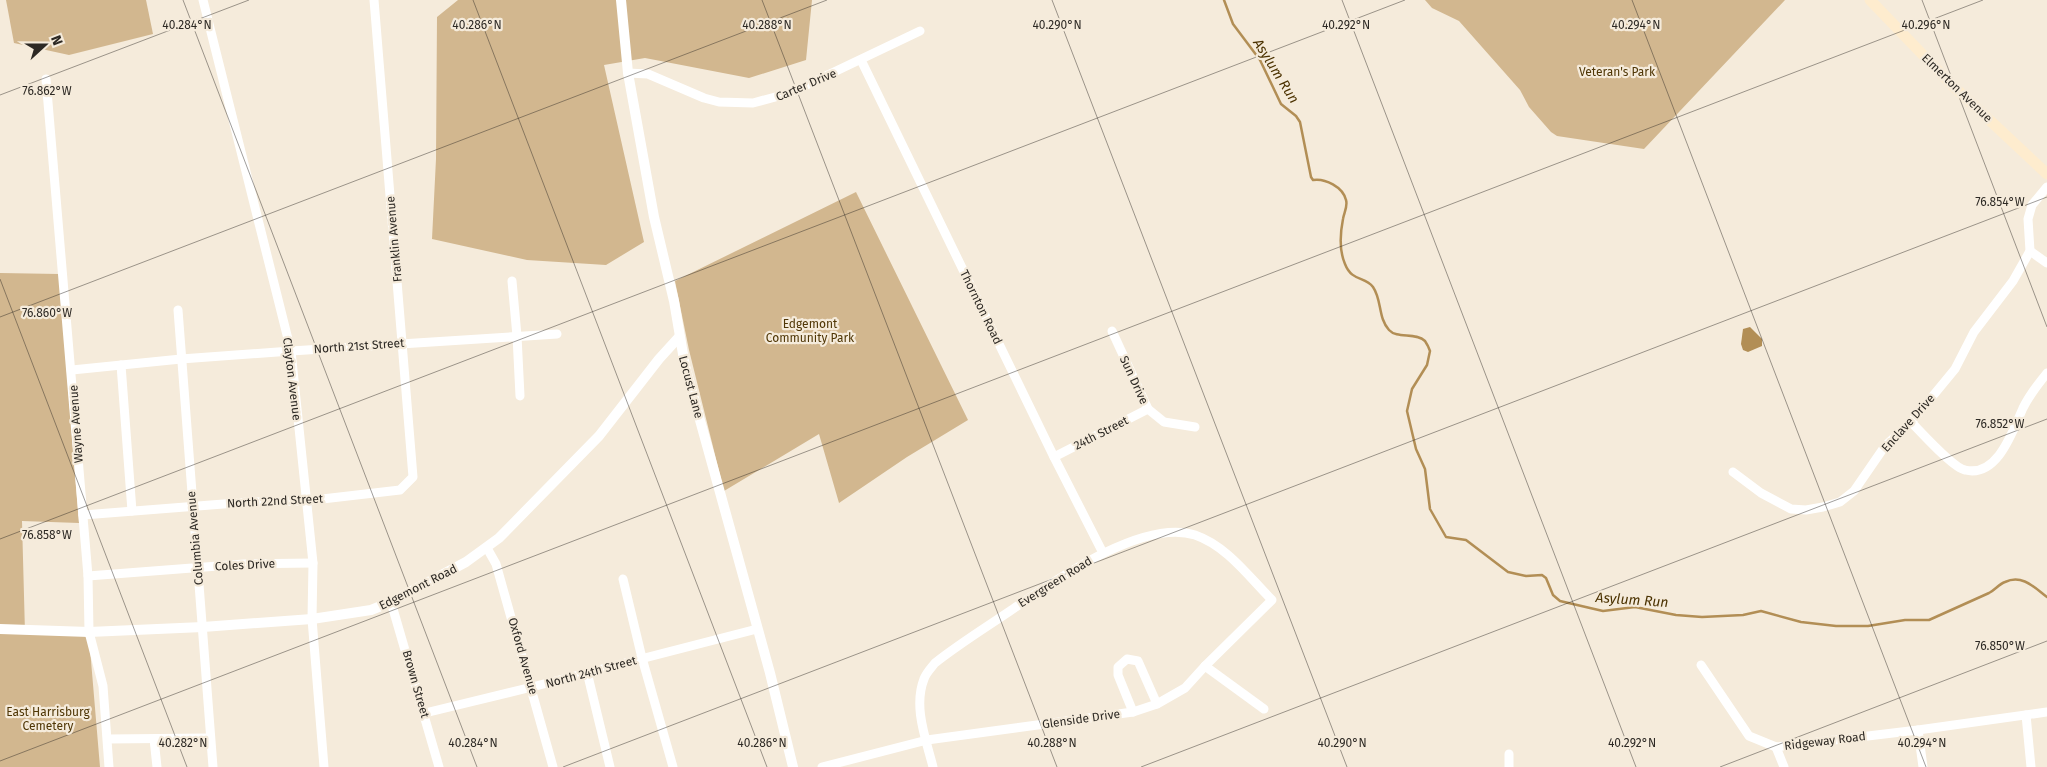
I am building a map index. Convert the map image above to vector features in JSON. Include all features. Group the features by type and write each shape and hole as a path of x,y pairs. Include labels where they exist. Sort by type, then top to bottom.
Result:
{"main road":[{"name":"Elmerton Avenue","path":"1870,0 1952,85 2047,174"}],"street":[{"name":"Clayton Avenue","path":"203,0 291,351 313,563 312,619 324,767"},
{"name":"Franklin Avenue","path":"374,0 413,477"},
{"name":"Locust Lane","path":"621,0 628,74 654,217 674,301 685,366 793,767"},
{"name":"Carter Drive","path":"628,74 648,74 704,98 719,102 753,103 790,93 920,31"},
{"name":"Thornton Road","path":"862,60 1054,457 1103,554"},
{"name":"Wayne Avenue","path":"46,79 72,370 88,576 89,632 103,686 109,767"},
{"path":"2047,186 2032,206 2028,218 2030,251 2047,263"},
{"name":"Enclave Drive","path":"1733,472 1761,493 1791,509 1806,510 1840,502 1854,491 1884,446 1911,422 1955,369 1974,332 2014,281 2030,251"},
{"path":"512,281 520,396"},
{"name":"Columbia Avenue","path":"178,310 203,627 209,738 213,767"},
{"name":"Sun Drive","path":"1112,331 1148,409 1164,422 1195,427"},
{"name":"North 21st Street","path":"72,370 181,359 557,334"},
{"name":"Edgemont Road","path":"0,628 89,632 203,627 312,619 371,610 391,602 466,562 499,538 599,436 659,359 679,337"},
{"path":"121,365 132,511"},
{"path":"1911,422 1942,453 1964,470 1976,470 1998,459 2024,407 2047,373"},
{"name":"24th Street","path":"1054,457 1148,409"},
{"name":"North 22nd Street","path":"83,515 192,506 306,501 400,490 413,477"},
{"name":"Evergreen Road","path":"933,767 919,703 924,678 935,663 1065,574 1103,554 1150,535 1173,531 1193,535 1214,543 1272,600"},
{"name":"Oxford Avenue","path":"487,548 496,564 553,767"},
{"name":"Coles Drive","path":"88,576 198,567 313,563"},
{"path":"623,579 642,658 673,767"},
{"name":"Glenside Drive","path":"822,767 927,740 1133,712 1157,704 1186,688 1205,666 1272,600"},
{"name":"Brown Street","path":"391,602 425,713 439,767"},
{"name":"North 24th Street","path":"425,713 532,688 587,672 757,629"},
{"path":"1133,712 1118,675 1118,667 1126,659 1138,661 1157,704"},
{"name":"Ridgeway Road","path":"1702,665 1749,736 1776,747 2047,712"},
{"path":"1205,666 1264,709"},
{"path":"587,672 610,767"},
{"path":"2026,715 2031,767"},
{"path":"1918,730 1923,767"},
{"path":"108,739 209,738"},
{"path":"154,739 157,767"},
{"path":"1776,747 1784,767"},
{"path":"1509,754 1510,767"}],"green space":[{"path":"6,0 146,0 153,34 69,55 14,43"},
{"path":"458,0 812,0 806,60 749,78 645,58 604,65 644,242 606,265 527,260 432,239 436,159 437,17"},
{"name":"Veteran's Park","path":"1425,0 1785,0 1644,149 1557,136 1551,132 1529,107 1520,90 1459,21 1432,8"},
{"name":"Edgemont Community Park","path":"856,192 968,420 907,457 839,503 819,434 724,491 689,350 675,281"},
{"name":"East Harrisburg Cemetery","path":"0,273 59,274 79,523 22,521 25,633 89,637 100,767 0,767"}],"shaded area":[{"path":"1750,327 1762,339 1762,346 1748,352 1743,350 1741,344 1743,329"}],"waterway":[{"name":"Asylum Run","path":"1224,0 1233,24 1260,60 1281,104 1296,116 1300,122 1311,177 1313,180 1323,180 1333,184 1344,195 1347,205 1342,225 1341,242 1343,259 1348,270 1351,274 1366,281 1373,287 1378,298 1383,320 1392,333 1421,338 1425,341 1430,351 1427,365 1412,389 1407,411 1416,449 1425,469 1430,509 1446,537 1466,540 1508,572 1526,576 1542,575 1546,578 1553,595 1560,601 1603,611 1635,607 1676,615 1702,617 1743,615 1761,611 1801,622 1836,626 1868,626 1905,620 1929,620 1989,593 2011,580 2028,583 2047,597"}]}
